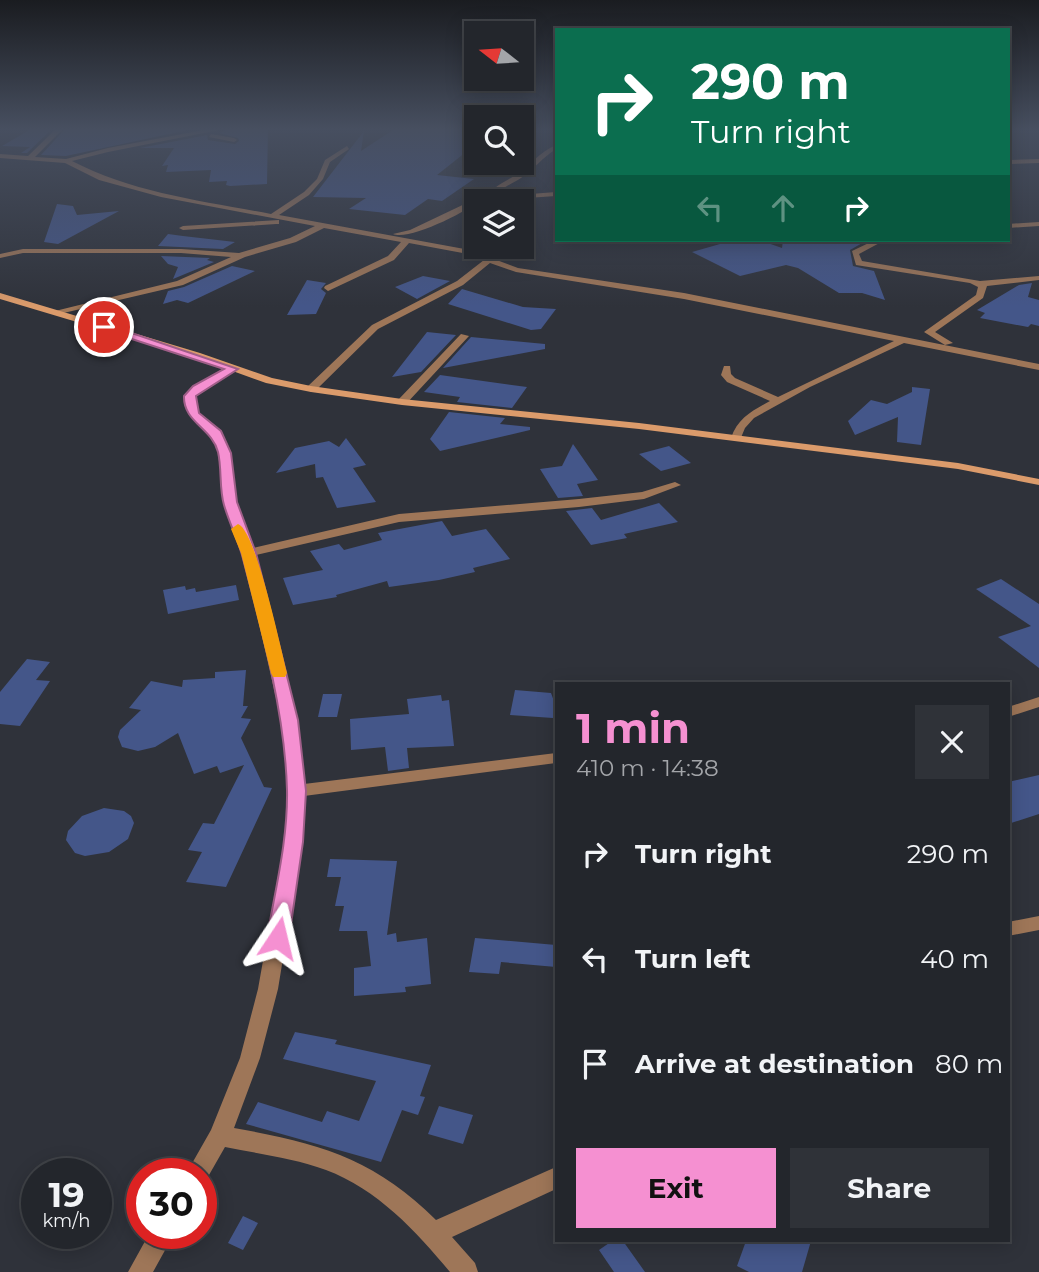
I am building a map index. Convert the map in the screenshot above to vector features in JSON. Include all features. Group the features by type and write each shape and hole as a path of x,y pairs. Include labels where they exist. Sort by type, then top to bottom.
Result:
{"street":[{"path":"133,187 470,252 516,270 684,296 1039,367"},
{"path":"272,216 312,187"},
{"path":"534,196 555,194"},
{"path":"389,235 412,232 464,209"},
{"path":"183,228 298,221"},
{"path":"1010,226 1039,224"},
{"path":"58,313 180,283 242,255 293,240 323,225"},
{"path":"328,288 391,258 408,239"},
{"path":"877,242 855,253 859,263 980,284 1039,278"},
{"path":"0,256 23,251 172,251 242,255"},
{"path":"312,389 375,327 460,283 489,260"},
{"path":"980,284 984,289 980,296 929,332 939,340 996,358"},
{"path":"0,296 270,381 312,389 402,402 736,438 958,466 1039,482"},
{"path":"402,402 464,336"},
{"path":"736,438 740,427 750,416 777,400 903,340"},
{"path":"726,368 726,376 731,380 777,400"},
{"path":"207,1158 220,1136 250,1058 268,989 293,842 296,791 289,720 249,553 230,502 225,453 217,433 194,415 190,403 190,396 197,388 233,369"},
{"path":"249,553 399,518 579,503 644,495 675,485"},
{"path":"1010,711 1039,702"},
{"path":"296,791 555,758"},
{"path":"1010,929 1039,923"},
{"path":"220,1136 293,1151 345,1167 396,1199 433,1233 466,1272"},
{"path":"433,1233 555,1178"},
{"path":"140,1272 153,1249"}],"building":[{"path":"320,187 462,187 442,201 428,199 405,215 349,209 366,198 313,197"},
{"path":"57,204 73,206 77,215 119,211 58,244 44,242"},
{"path":"168,234 235,242 223,249 158,246"},
{"path":"727,242 765,242 782,248 783,242 864,242 850,250 853,266 874,271 885,300 862,293 839,293 798,268 786,265 740,276 692,252"},
{"path":"161,256 210,258 207,260 214,262 173,279 178,267 168,264"},
{"path":"232,266 255,271 188,303 177,300 163,304 168,291"},
{"path":"423,276 450,281 417,299 395,287"},
{"path":"307,280 326,283 321,289 326,293 316,314 287,315"},
{"path":"1032,283 1028,297 1039,300 1039,326 1031,324 1028,327 980,318 985,313 977,310 1019,285"},
{"path":"462,289 523,307 556,309 541,329 531,330 448,304"},
{"path":"427,332 456,335 421,372 392,377"},
{"path":"471,337 545,344 545,349 443,368"},
{"path":"440,375 527,387 512,408 457,402 460,397 424,392"},
{"path":"912,387 930,389 921,445 897,442 898,417 855,435 848,421 871,400 887,404 912,392"},
{"path":"449,412 505,418 500,424 530,427 530,430 440,451 430,439"},
{"path":"346,438 366,465 353,468 376,502 337,508 323,477 316,478 315,464 276,473 295,448 329,441 339,447"},
{"path":"573,444 598,480 577,484 583,496 558,498 540,469 562,466"},
{"path":"669,446 691,463 661,471 639,454"},
{"path":"659,503 678,522 624,534 627,538 591,545 566,511 592,508 601,520"},
{"path":"442,521 452,536 486,529 510,559 473,568 475,572 439,580 389,587 387,581 336,595 337,597 293,605 283,578 323,570 310,551 339,544 344,550 382,540 378,533"},
{"path":"1001,579 1039,604 1039,668 998,637 1031,626 976,589"},
{"path":"236,585 239,600 168,614 163,590 185,586 186,590 195,588 196,592"},
{"path":"27,659 50,662 36,680 50,681 20,726 0,724 0,692"},
{"path":"246,670 243,706 248,706 241,718 251,719 241,738 264,787 272,788 226,887 186,882 202,852 188,850 203,823 214,824 244,765 220,773 217,766 194,774 178,733 155,747 138,751 122,747 118,737 120,730 141,710 129,708 151,681 182,687 183,680 215,678 215,672"},
{"path":"515,690 551,693 555,704 553,718 510,715"},
{"path":"323,694 342,694 337,717 318,717"},
{"path":"441,695 442,701 449,700 454,746 407,748 409,768 388,771 385,747 351,750 350,719 409,714 407,699"},
{"path":"1039,775 1039,814 1010,823 1010,782"},
{"path":"104,808 124,811 131,816 134,823 128,839 109,852 85,856 75,853 66,840 68,831 82,816"},
{"path":"330,859 397,861 387,935 396,933 397,942 427,938 431,984 405,987 406,992 354,996 354,968 371,966 367,931 339,931 344,906 335,906 341,877 327,877"},
{"path":"475,938 555,945 555,967 501,962 499,974 469,972"},
{"path":"295,1032 337,1040 335,1044 431,1065 420,1096 425,1097 418,1115 402,1110 381,1162 246,1124 258,1102 322,1122 327,1111 359,1121 376,1081 283,1059"},
{"path":"439,1106 473,1115 463,1144 428,1134"},
{"path":"243,1216 258,1223 243,1250 228,1243"},
{"path":"611,1242 624,1242 645,1272 614,1272 599,1250"},
{"path":"746,1242 811,1242 802,1272 749,1272 737,1266"}],"slow traffic":[{"path":"238,529 249,553 279,673"}],"route":[{"path":"104,327 197,355 233,369 197,388 190,396 190,403 194,415 217,433 225,453 230,502 249,553 289,720 296,791 293,842 278,938"}]}
